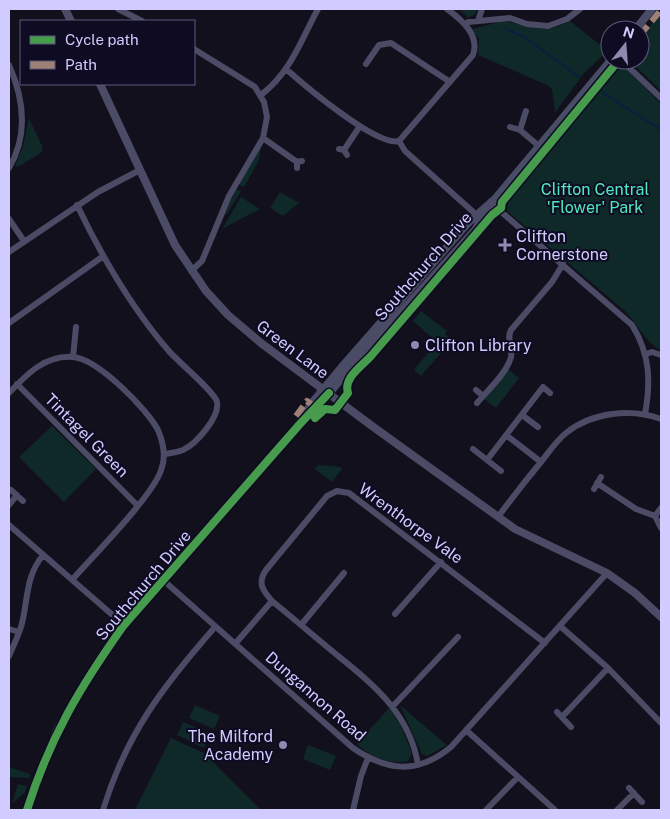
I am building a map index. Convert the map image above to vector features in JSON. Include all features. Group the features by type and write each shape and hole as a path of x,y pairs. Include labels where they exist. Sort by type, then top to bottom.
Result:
{"street":[{"path":"118,9 140,20"},
{"path":"261,95 286,69 296,55 318,9"},
{"path":"286,69 330,105 360,126 391,142 399,142 450,82 474,50 473,36 465,25 447,9"},
{"path":"478,21 482,9"},
{"path":"465,25 478,21 510,18 527,24 548,26 567,19 580,9"},
{"path":"643,20 652,9"},
{"path":"366,64 379,45 391,43 450,82"},
{"path":"191,271 202,261 229,196 263,138 267,117 261,95 246,80 195,50"},
{"path":"9,65 18,88 23,122 18,147 9,168"},
{"name":"Southchurch Drive","path":"28,810 45,758 64,717 87,676 124,625 299,424 307,409 326,391 491,204 602,70"},
{"path":"632,70 661,98"},
{"name":"Green Lane","path":"100,85 175,245 191,271 228,315 326,391 498,517 531,538 607,574 635,593 661,617"},
{"path":"520,130 526,111"},
{"path":"343,152 360,126"},
{"path":"510,127 520,130 540,147"},
{"path":"263,138 299,163"},
{"path":"399,142 405,151 479,217"},
{"path":"9,252 76,205 140,170"},
{"path":"491,204 627,319 636,331 646,354 649,376 645,414"},
{"path":"76,205 102,257 149,328 192,376 212,392 217,401 215,416 188,447 164,454"},
{"path":"9,219 24,241"},
{"path":"9,323 102,257"},
{"path":"477,403 509,363 511,351 508,337 511,330 552,282 562,264"},
{"path":"73,357 76,327"},
{"path":"646,354 652,352 661,355"},
{"path":"9,392 36,366 60,358 73,357 84,359 106,372 149,418 159,434 164,454 158,481 72,580"},
{"name":"Tintagel Green","path":"17,384 137,506"},
{"path":"487,460 543,388 550,393"},
{"path":"476,390 483,396"},
{"path":"498,517 564,434 586,422 618,413 645,414 661,419"},
{"path":"522,415 538,427"},
{"path":"506,436 541,462"},
{"path":"473,449 501,471"},
{"path":"597,483 636,509 656,516 661,528"},
{"path":"11,490 23,501"},
{"name":"Wrenthorpe Vale","path":"418,765 409,733 393,706 365,678 272,601 262,588 262,575 327,496 337,491 349,493 545,642"},
{"path":"9,505 17,495"},
{"path":"656,516 661,508"},
{"path":"9,525 124,625"},
{"path":"9,656 23,619 28,583 36,563 43,555"},
{"path":"395,614 441,562"},
{"path":"301,625 344,573"},
{"name":"Dungannon Road","path":"163,580 353,748 368,758 391,766 418,765 440,756 466,730 607,574"},
{"path":"234,644 272,601"},
{"path":"560,626 608,668 661,723"},
{"path":"103,810 120,762 144,717 170,679 215,627"},
{"path":"9,629 18,632"},
{"path":"393,706 458,637"},
{"path":"451,645 456,650"},
{"path":"562,718 608,668"},
{"path":"557,712 570,727"},
{"path":"466,730 556,810"},
{"path":"353,810 361,776 368,758"},
{"path":"486,810 518,777"},
{"path":"618,810 632,791 642,802"}],"green space":[{"path":"459,9 478,9 475,14 468,18"},
{"path":"661,13 661,91 639,70 650,70 650,26"},
{"path":"503,21 544,29 570,21 600,45 600,58 584,73 555,113 552,89 547,85 478,55 479,39 472,29"},
{"name":"Clifton Central 'Flower' Park","path":"615,70 628,70 661,104 661,350 647,339 626,312 507,211 509,199"},
{"path":"29,118 42,146 42,152 18,167 15,166 23,146"},
{"path":"261,147 259,160 244,187 238,184"},
{"path":"236,189 241,191 227,214 224,215"},
{"path":"280,192 299,203 283,216 270,208"},
{"path":"241,197 260,209 222,229"},
{"path":"421,311 447,331 445,334 452,340 421,376 414,370 437,342 413,321"},
{"path":"508,369 519,378 496,408 484,399"},
{"path":"52,426 96,469 64,502 19,457"},
{"path":"318,465 340,467 342,469 332,482 315,469"},
{"path":"195,705 220,716 214,729 189,718"},
{"path":"400,705 447,745 427,756 422,754"},
{"path":"390,709 401,726 412,754 408,761 394,762 380,759 368,753 357,744"},
{"path":"183,722 210,734 204,748 177,735"},
{"path":"171,738 204,753 261,810 135,810"},
{"path":"308,745 336,756 330,770 303,759"},
{"path":"9,767 30,774 29,778 9,777"},
{"path":"18,784 27,786 25,792 12,804"}],"waterway":[{"path":"504,28 526,38 579,77"},
{"path":"602,92 661,130"}],"tram line":[{"path":"646,20 655,9"},
{"path":"26,810 46,752 64,713 88,671 125,620 301,420 330,382 425,273 516,174 601,70"},
{"path":"319,407 488,213"}],"marked path":[{"path":"650,23 661,10"},
{"path":"296,416 307,401 319,410"}],"cycle path":[{"path":"315,418 325,409 335,410 348,393 348,382 354,373 371,356 492,215 501,208 502,202 611,70"},
{"path":"27,810 46,759 68,713 124,625 329,393"}],"place":[{"name":"Clifton Cornerstone","path":"505,245"},
{"name":"Clifton Library","path":"415,345"},
{"name":"The Milford Academy","path":"283,745"}]}
